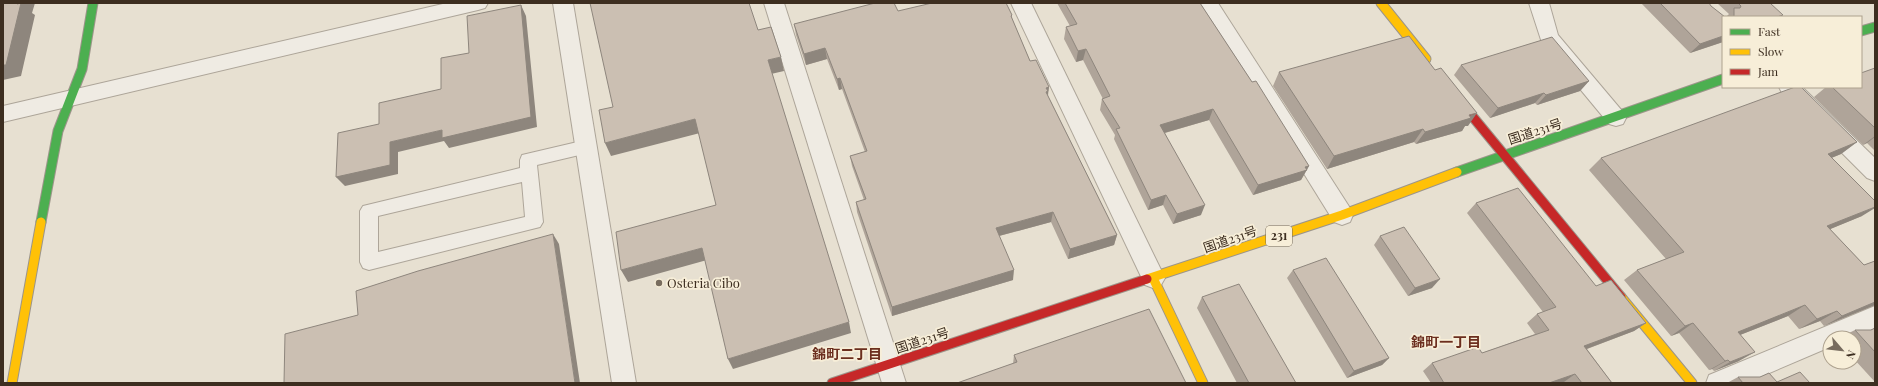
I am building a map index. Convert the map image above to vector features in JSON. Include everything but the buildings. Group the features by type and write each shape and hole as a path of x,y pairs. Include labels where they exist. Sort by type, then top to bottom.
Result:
{"main road":[{"path":"12,383 58,131 82,69 93,3"},
{"path":"1380,3 1430,64"},
{"path":"1862,32 1875,27"},
{"name":"国道231号","path":"832,383 891,374 1154,278 1342,215 1504,155 1527,149 1616,118 1722,78"},
{"path":"1450,88 1692,383"},
{"path":"1154,278 1204,383"}],"street":[{"path":"3,114 478,3"},
{"path":"563,3 624,383"},
{"path":"774,3 891,374"},
{"path":"1021,3 1154,278"},
{"path":"1208,3 1342,215"},
{"path":"1539,3 1549,38 1616,118"},
{"path":"1789,88 1875,172"},
{"path":"1718,383 1875,317"}],"lane":[{"path":"529,173 369,211 369,262 534,222 528,160 586,147"}],"traffic: fast":[{"path":"41,222 58,131 82,69 93,3"},
{"path":"1862,31 1875,27"},
{"path":"1457,172 1722,79"}],"traffic: slow":[{"path":"1381,3 1426,59"},
{"path":"1147,279 1342,215 1457,172"},
{"path":"12,383 41,222"},
{"path":"1153,278 1203,383"},
{"path":"1621,297 1692,383"}],"traffic: jam":[{"path":"1454,94 1621,297"},
{"path":"832,383 1147,279"}],"place":[{"name":"Osteria Cibo","path":"659,283"}],"district":[{"name":"錦町一丁目","path":"1446,342"},
{"name":"錦町二丁目","path":"847,354"}]}
